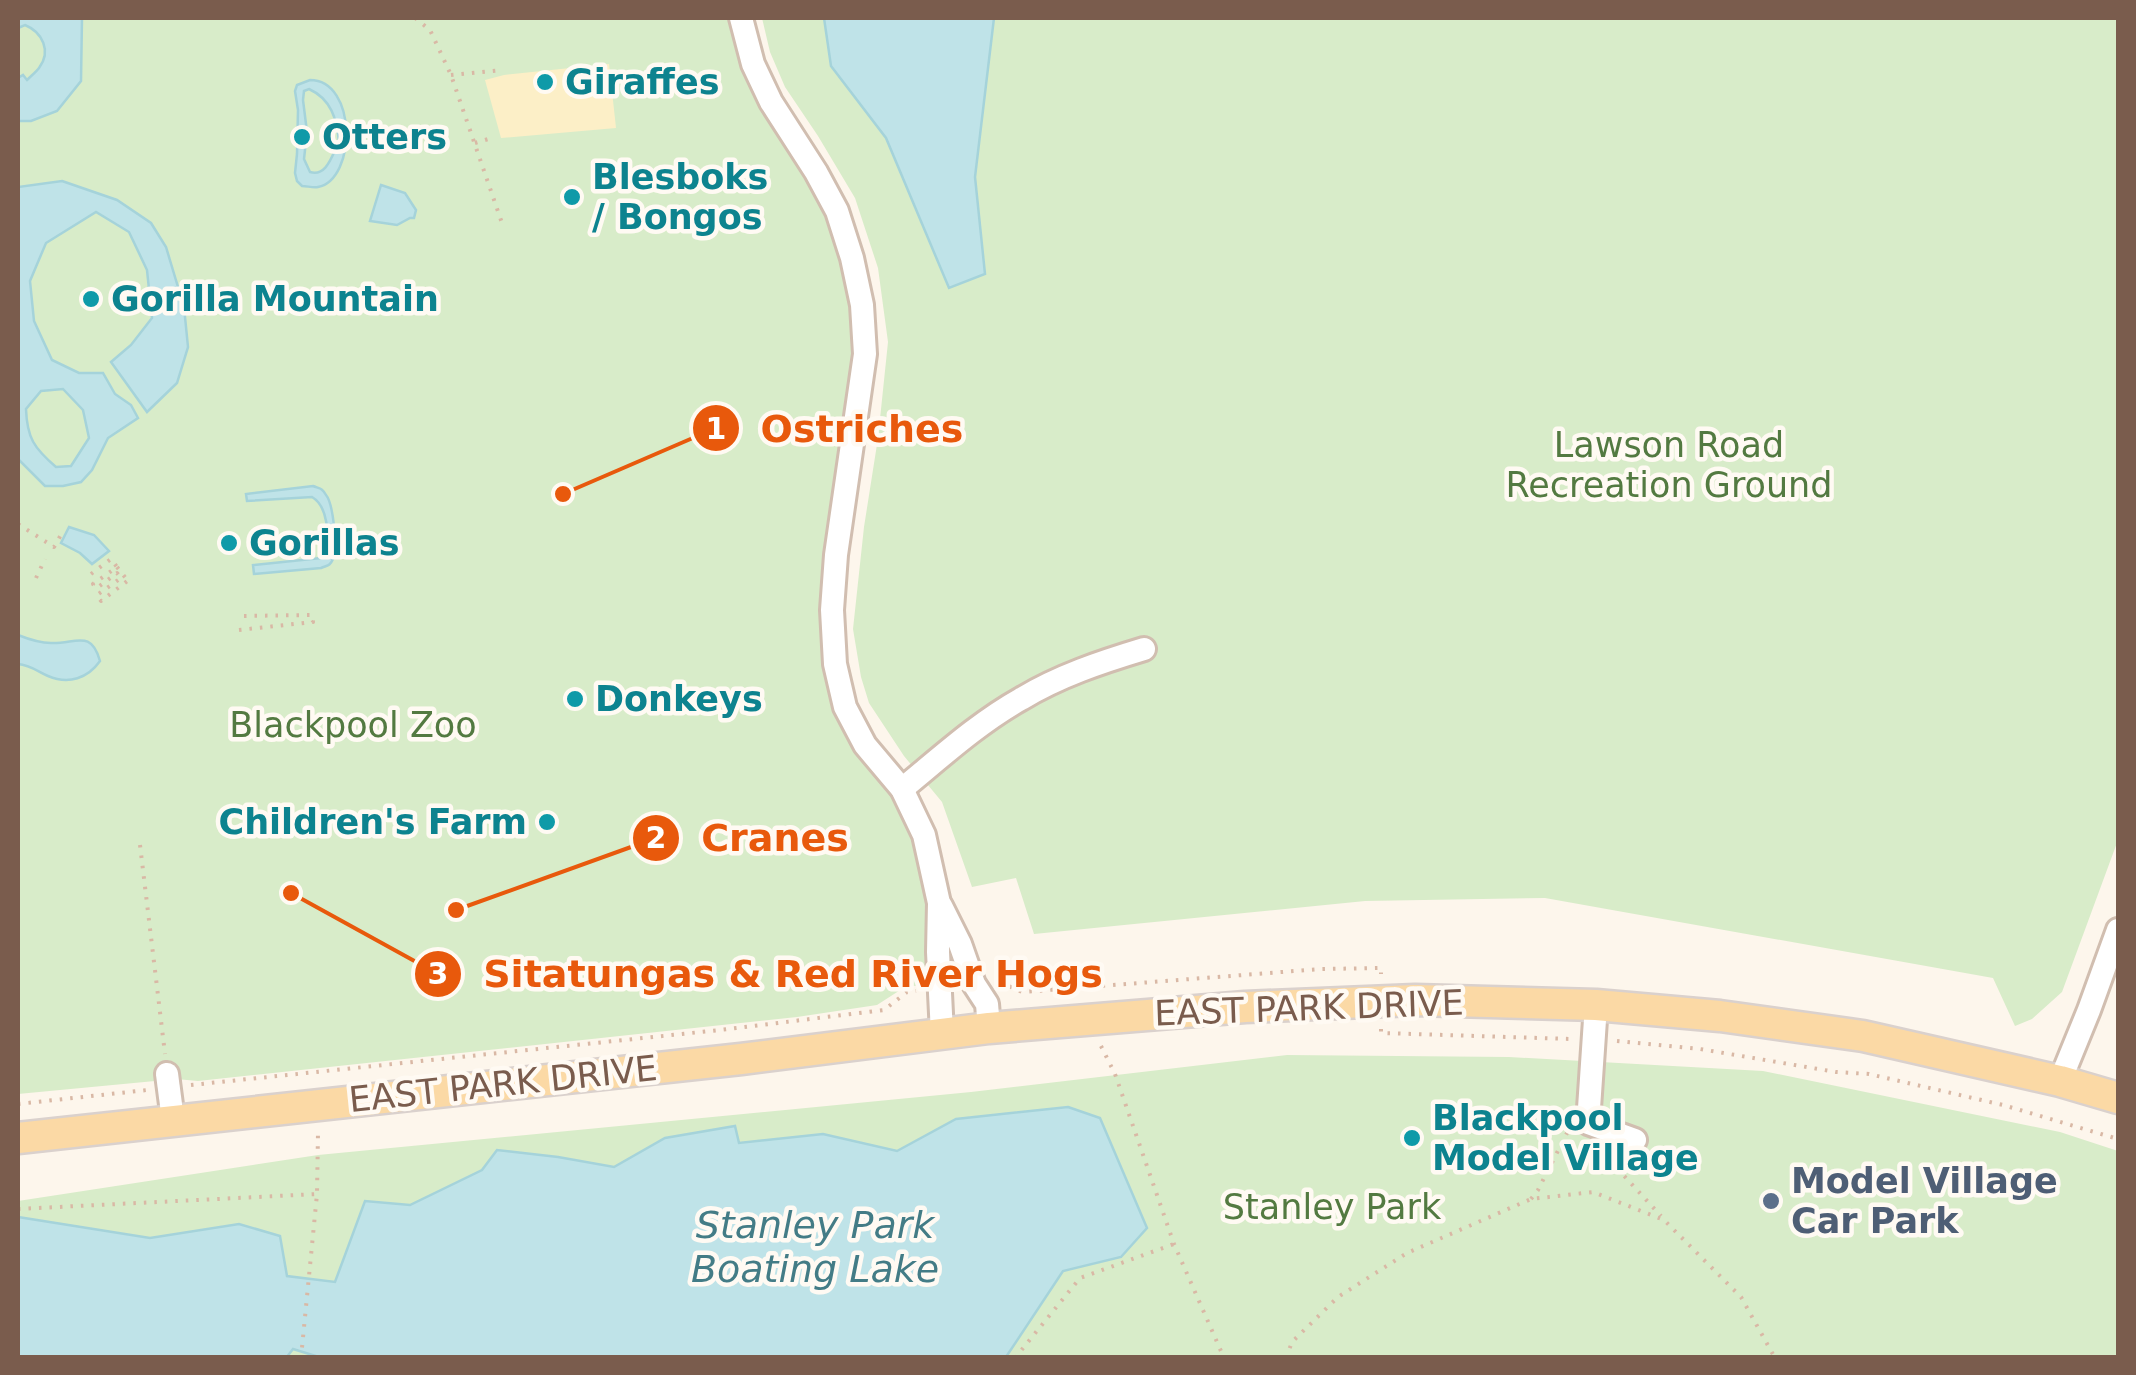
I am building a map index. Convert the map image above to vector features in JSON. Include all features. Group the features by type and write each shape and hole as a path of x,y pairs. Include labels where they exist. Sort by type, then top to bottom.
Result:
{"main road":[{"name":"EAST PARK DRIVE","path":"18,1138 173,1120 317,1116 989,1028 1226,1008 1381,1001 1596,1005 1720,1016 1863,1036 2118,1098"}],"street":[{"path":"741,18 753,64 765,90 836,211 852,258 862,306 865,354 836,555 832,610 835,664 846,706 865,746 902,789 924,835 939,903 942,1034"},
{"path":"902,789 1020,699 1102,661 1144,649"},
{"path":"939,903 960,944 974,984 987,1004 989,1028"},
{"path":"2060,1082 2118,930"},
{"path":"1596,1005 1588,1123 1635,1140"},
{"path":"169,1083 173,1120"}],"path":[{"path":"414,18 430,30 451,75 503,226"},
{"path":"1415,18 1433,18"},
{"path":"451,75 504,70"},
{"path":"475,143 496,137"},
{"path":"18,524 54,547 62,533"},
{"path":"36,578 45,559"},
{"path":"91,574 112,559 129,580 101,601 98,596 121,578 117,574 97,588 93,584 117,566"},
{"path":"239,630 313,622 312,615 240,616"},
{"path":"140,845 169,1083"},
{"name":"EAST PARK DRIVE","path":"987,983 999,982 1022,992 1382,968"},
{"name":"EAST PARK DRIVE","path":"18,1104 169,1083 720,1030 884,1010 907,992 924,990"},
{"name":"EAST PARK DRIVE","path":"1381,1033 1578,1039"},
{"path":"1611,1040 1700,1048 1836,1072 1869,1074 2003,1105 2118,1139"},
{"path":"1104,1054 1115,1074 1174,1244 1224,1358"},
{"path":"301,1356 317,1194 317,1116"},
{"path":"1531,1199 1573,1122"},
{"path":"1599,1149 1741,1297 1775,1358"},
{"path":"1286,1358 1292,1342 1338,1297 1407,1253 1531,1199 1593,1192 1664,1220"},
{"path":"18,1209 317,1194"},
{"path":"1015,1358 1080,1278 1174,1244"}],"green space":[{"name":"Blackpool Zoo","path":"18,18 741,18 816,172 862,305 835,664 924,835 939,983 905,987 877,1005 797,1017 198,1081 176,1079 18,1094"},
{"name":"Lawson Road Recreation Ground","path":"762,18 2118,18 2118,840 2062,992 2032,1019 2015,1026 1993,978 1545,898 1365,901 1034,934 1016,878 972,887 942,802 904,756 869,703 861,677 853,629 888,342 878,268 855,198 785,87 770,52"},
{"name":"Stanley Park","path":"1287,1055 1509,1057 1763,1071 2060,1132 2118,1151 2118,1357 18,1358 18,1201 318,1155 971,1092"}],"sand":[{"path":"609,64 616,128 501,138 485,80"}],"water":[{"path":"18,18 82,18 81,81 57,111 31,121 18,121 18,78 23,75 27,80 36,71 43,62 45,49 31,28 18,28"},
{"path":"824,18 994,18 975,177 985,274 949,288 886,138 831,66"},
{"name":"Otters","path":"310,80 325,84 337,96 343,112 345,150 340,167 331,180 318,187 302,186 295,173 297,85","holes":["309,89 323,98 332,111 339,142 328,164 316,173 310,172 304,159 307,132 303,100 304,91"]},
{"path":"62,181 117,200 151,223 166,247 184,307 188,347 177,383 147,412 111,362 131,345 152,318 147,270 129,232 96,212 46,243 30,281 34,321 52,360 79,373 103,373 115,394 131,405 138,418 108,438 92,470 81,482 63,486 45,486 18,459 18,187","holes":["63,389 83,410 89,438 71,466 56,467 33,442 26,409 41,391"]},
{"path":"381,185 405,193 416,210 414,218 397,225 370,221"},
{"path":"313,486 323,491 331,507 335,545 331,563 321,568 254,574 253,565 321,558 327,553 327,530 322,507 312,497 247,501 246,494"},
{"path":"69,527 94,535 109,551 92,564 61,543"},
{"path":"18,635 47,643 81,640 92,645 100,661 77,678 56,679 18,664"},
{"name":"Stanley Park Boating Lake","path":"1068,1107 1100,1118 1147,1228 1121,1257 1063,1271 1006,1357 322,1358 293,1349 286,1358 18,1357 18,1217 150,1238 239,1224 280,1236 287,1276 335,1282 365,1201 410,1205 482,1170 497,1150 614,1167 665,1138 735,1126 739,1143 823,1134 897,1151 956,1119"}],"place":[{"name":"Giraffes","path":"545,82"},
{"name":"Otters","path":"302,137"},
{"name":"Blesboks / Bongos","path":"572,197"},
{"name":"Gorilla Mountain","path":"91,299"},
{"name":"Ostriches","path":"563,494"},
{"name":"Gorillas","path":"229,543"},
{"name":"Donkeys","path":"575,699"},
{"name":"Children's Farm","path":"547,822"},
{"name":"Sitatungas & Red River Hogs","path":"291,893"},
{"name":"Cranes","path":"456,910"},
{"name":"Blackpool Model Village","path":"1412,1138"},
{"name":"Model Village Car Park","path":"1771,1201"}]}
